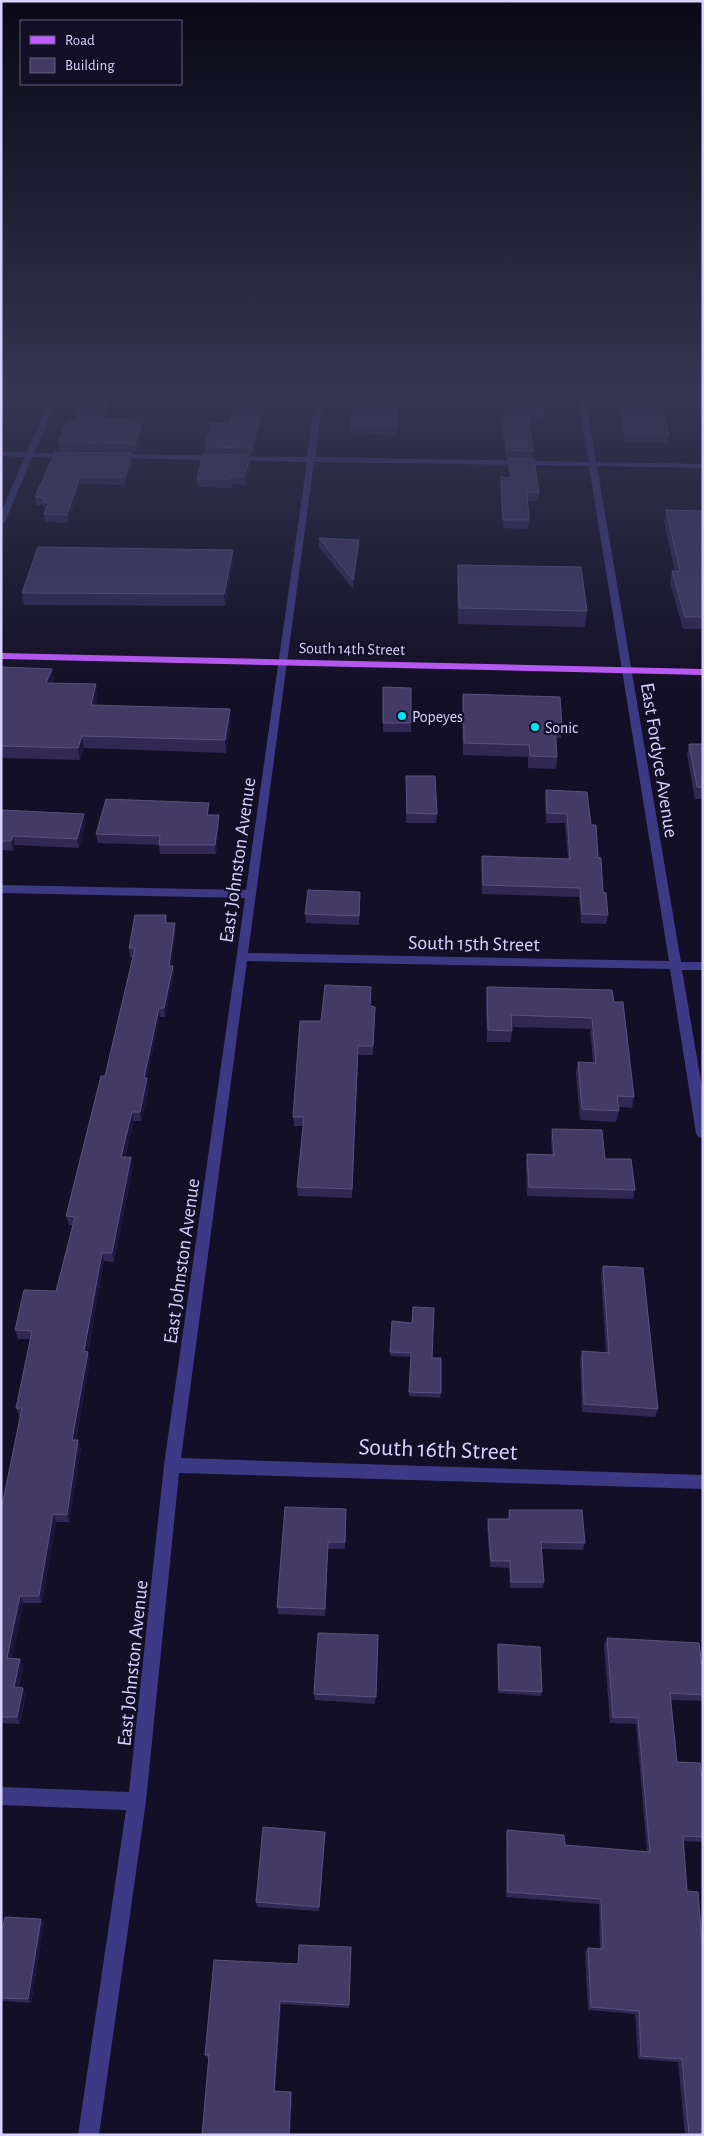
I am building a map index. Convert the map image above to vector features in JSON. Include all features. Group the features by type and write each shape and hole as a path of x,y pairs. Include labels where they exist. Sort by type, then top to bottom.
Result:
{"main road":[{"name":"South 14th Street","path":"1,656 703,672"}],"street":[{"path":"1,522 13,493"},
{"name":"East Johnston Avenue","path":"88,2135 137,1801 172,1465 244,958 306,493"},
{"name":"East Fordyce Avenue","path":"597,493 703,1133"},
{"path":"1,889 252,894"},
{"name":"South 15th Street","path":"244,958 703,966"},
{"name":"South 16th Street","path":"172,1465 703,1482"},
{"path":"1,1796 137,1801"}],"building":[{"path":"37,493 75,493 67,515 44,514 49,503 43,502 45,498 35,497"},
{"path":"502,493 527,493 529,520 503,520"},
{"path":"666,510 703,511 703,617 685,617 672,571 680,571"},
{"path":"319,538 359,540 353,580"},
{"path":"38,547 233,550 224,594 22,593"},
{"path":"458,565 581,567 587,611 459,608"},
{"path":"1,667 52,669 46,683 96,684 91,705 230,709 225,740 82,736 78,748 1,746"},
{"path":"383,687 411,688 411,723 383,723"},
{"path":"463,694 560,697 562,727 555,726 557,757 530,756 529,745 464,743"},
{"path":"689,744 703,744 703,788 697,787"},
{"path":"406,776 435,776 437,814 407,813"},
{"path":"546,790 587,792 591,825 596,825 598,857 601,858 603,892 606,893 608,915 582,914 580,888 483,885 482,856 570,859 567,814 547,813"},
{"path":"106,799 209,803 207,815 219,815 215,845 159,845 160,836 96,834"},
{"path":"1,810 84,814 77,839 13,836 11,841 1,841"},
{"path":"308,890 360,892 359,916 305,914"},
{"path":"135,915 166,915 165,923 175,923 169,966 173,966 164,1008 159,1008 144,1078 147,1078 140,1112 132,1112 121,1157 131,1157 112,1253 102,1253 84,1351 88,1352 72,1440 78,1440 67,1515 53,1514 39,1596 20,1596 7,1658 20,1659 14,1687 23,1688 17,1717 1,1717 1,1511 22,1408 16,1408 32,1331 15,1330 24,1290 56,1291 75,1217 66,1216 101,1076 105,1076 135,948 129,948"},
{"path":"325,985 371,987 370,1006 375,1007 373,1046 358,1046 352,1189 297,1187 304,1117 293,1117 300,1021 321,1021"},
{"path":"487,987 612,990 614,1002 623,1002 634,1097 617,1096 619,1111 582,1109 578,1062 596,1063 592,1018 511,1015 512,1031 488,1030"},
{"path":"552,1129 602,1130 605,1159 631,1159 635,1190 529,1187 527,1154 554,1155"},
{"path":"603,1266 643,1268 658,1409 584,1404 582,1351 609,1353"},
{"path":"413,1307 434,1308 432,1358 441,1358 441,1393 409,1392 411,1353 390,1352 392,1321 412,1323"},
{"path":"285,1507 346,1509 345,1542 328,1542 325,1609 277,1607"},
{"path":"509,1510 582,1510 585,1543 541,1542 544,1582 511,1582 510,1561 491,1561 488,1519 510,1519"},
{"path":"318,1633 378,1635 376,1697 314,1694"},
{"path":"607,1638 699,1643 703,1675 703,1695 670,1693 677,1762 700,1763 703,1785 703,1837 683,1836 687,1891 698,1892 703,1956 703,2135 689,2135 682,2059 641,2056 639,2011 591,2007 588,1948 603,1949 601,1899 508,1892 507,1830 564,1835 565,1845 650,1852 638,1718 613,1717"},
{"path":"498,1644 540,1647 542,1692 499,1690"},
{"path":"263,1827 325,1832 319,1907 256,1902"},
{"path":"5,1917 41,1919 28,1999 1,1998 1,1930"},
{"path":"299,1945 351,1947 349,2005 280,2001 274,2091 291,2092 289,2135 202,2135 209,2055 205,2055 214,1960 298,1964"}],"place":[{"name":"Popeyes","path":"402,716"},
{"name":"Sonic","path":"535,727"}]}
